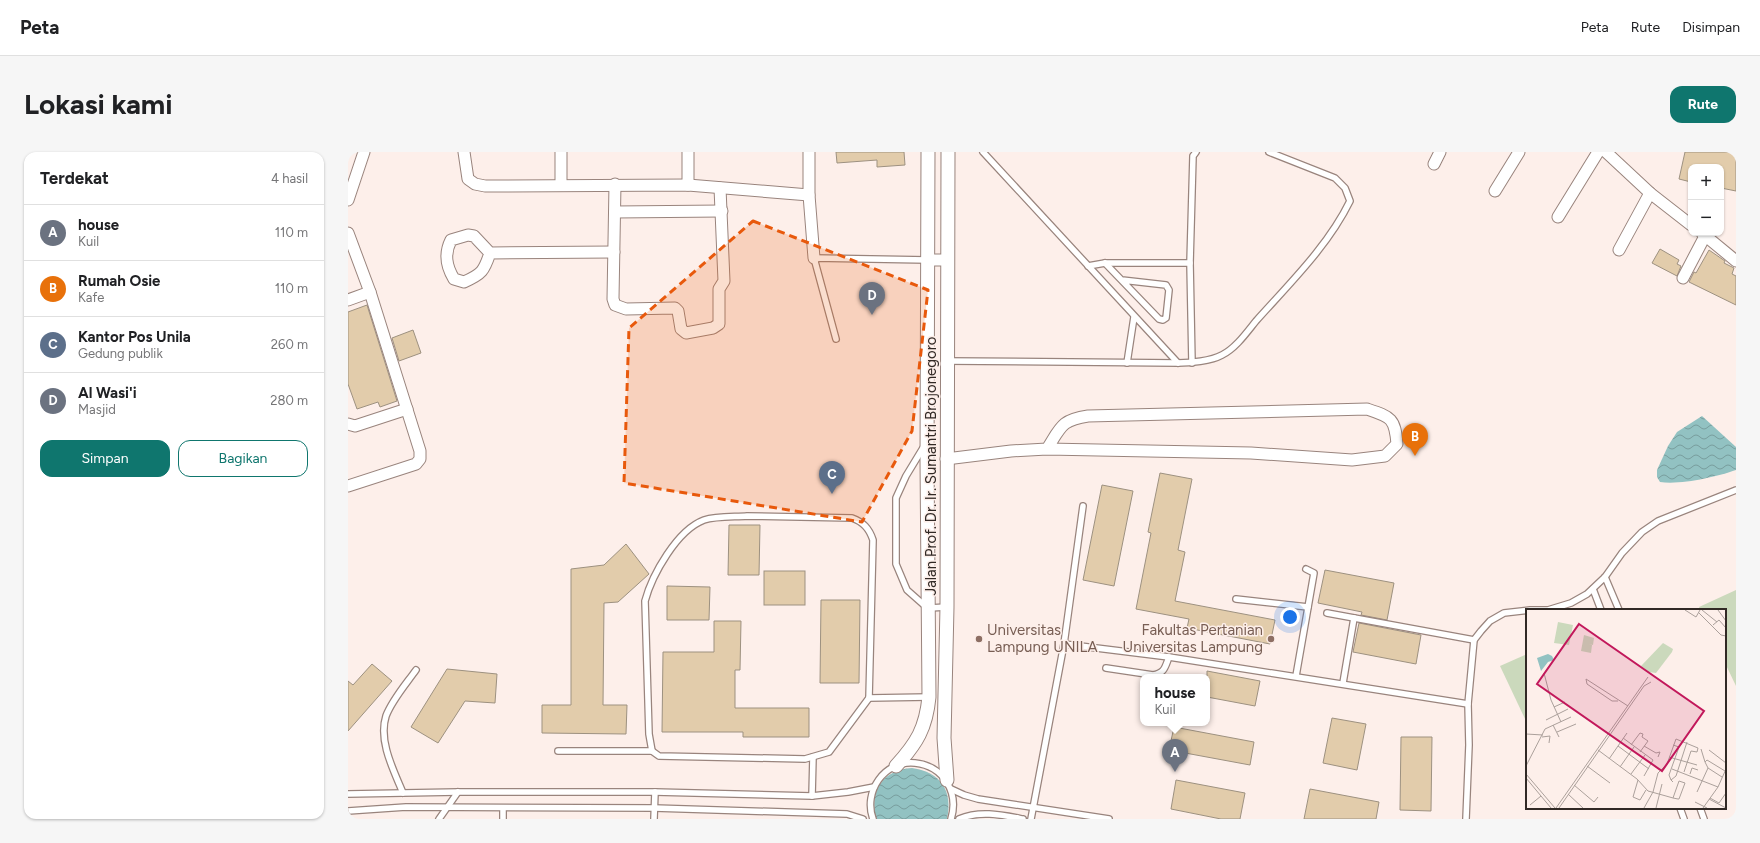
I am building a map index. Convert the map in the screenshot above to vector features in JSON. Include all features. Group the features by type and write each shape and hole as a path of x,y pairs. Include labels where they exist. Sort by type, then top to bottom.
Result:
{"street":[{"path":"348,200 364,152"},
{"path":"464,152 468,179 475,184 688,185 809,195"},
{"path":"561,152 561,185"},
{"path":"688,152 688,185"},
{"path":"809,152 809,195 814,258"},
{"name":"Jalan Prof. Dr. Ir. Sumantri Brojonegoro","path":"896,766 908,753 922,732 928,711 929,697 927,460 928,152"},
{"name":"Jalan Prof. Dr. Ir. Sumantri Brojonegoro","path":"948,152 946,361 947,608 944,738 949,784"},
{"path":"1434,164 1440,152"},
{"path":"1495,191 1519,152"},
{"path":"1558,217 1598,152"},
{"path":"1606,152 1650,192 1688,223"},
{"path":"616,184 613,299 615,304 626,309 675,308 678,311 680,329 686,332 714,328 719,324 719,288 724,281 720,188"},
{"path":"1619,250 1650,192"},
{"path":"615,212 722,210"},
{"path":"348,232 370,292 420,451 420,459 416,464 348,486"},
{"path":"490,253 484,270 478,276 464,282 454,279 447,264 446,256 451,240 461,236 474,236 490,253 614,252"},
{"path":"1683,278 1703,236"},
{"path":"1706,236 1736,261"},
{"path":"928,260 947,260"},
{"path":"348,300 370,292"},
{"path":"348,424 355,426 407,409"},
{"path":"946,459 1011,451 1047,449 1252,453 1352,460 1385,456 1397,444 1396,427 1387,416 1367,409 1088,416 1072,418 1063,424 1047,449"}],"lane":[{"path":"983,152 1178,363"},
{"path":"1192,363 1190,263 1193,156 1196,152"},
{"path":"946,361 1192,363 1222,355 1238,341 1318,250 1340,221 1350,201 1345,188 1335,178 1269,152"},
{"path":"836,340 814,258 928,260"},
{"path":"1088,266 1104,263 1190,263"},
{"path":"1104,263 1159,319 1163,320 1166,318 1169,290 1166,285 1122,280"},
{"path":"1127,363 1134,317"},
{"path":"927,440 906,476 896,498 896,564 907,590 924,606 929,602 947,608"},
{"path":"1551,609 1571,603 1593,589 1606,577 1622,553 1642,532 1658,521 1736,490"},
{"path":"1031,819 1032,806 1064,644 1083,506"},
{"path":"558,751 652,751 658,756 734,759 813,757 829,752 869,698 873,540 870,531 862,522 852,518 747,516 705,520 689,528 656,573 645,601 649,734 652,751"},
{"path":"1296,676 1314,573 1306,569"},
{"path":"1606,577 1619,609"},
{"path":"1593,589 1601,609"},
{"path":"1236,599 1308,607"},
{"path":"1466,819 1469,745 1468,704 1474,640 1490,621 1504,613 1526,610"},
{"path":"1327,613 1474,640"},
{"path":"1343,683 1354,618"},
{"path":"1064,644 1169,656 1468,704"},
{"path":"1160,674 1164,670 1169,656"},
{"path":"1106,668 1146,674"},
{"path":"403,793 390,759 384,727 386,715 416,670"},
{"path":"869,698 929,697"},
{"path":"812,796 813,757"},
{"path":"873,819 870,812 870,799 874,787 887,771 896,766 914,762 933,768 949,784 964,795 978,799 1032,806 1109,819"},
{"path":"949,784 954,800 951,819"},
{"path":"348,794 458,792 655,792 812,796 848,792 874,787"},
{"path":"439,819 458,792"},
{"path":"654,819 655,792"},
{"path":"348,811 406,807 446,809 654,808 847,814 863,819"},
{"path":"503,809 503,819"},
{"path":"1680,809 1684,819"},
{"path":"1700,809 1704,819"},
{"path":"959,819 977,814 990,814 1023,819"}],"highlighted area":[{"path":"753,221 928,290 912,431 862,522 624,483 629,328"}],"green space":[{"path":"1736,590 1736,686 1726,665 1726,609 1700,609 1699,607"},
{"path":"1526,654 1526,721 1500,666"}],"water":[{"path":"1702,416 1736,447 1736,470 1698,480 1668,483 1660,482 1657,477 1657,470 1668,446 1677,432"},
{"path":"912,768 931,774 943,784 948,800 947,819 876,819 874,809 875,799 880,783 893,773"}],"building":[{"path":"836,152 904,152 905,165 877,167 877,160 837,163"},
{"path":"1685,152 1736,152 1736,191 1724,189 1724,164 1688,164 1688,181 1679,179"},
{"path":"1660,249 1679,260 1677,264 1681,266 1677,276 1652,263"},
{"path":"1709,250 1725,261 1724,263 1734,268 1732,274 1736,276 1736,305 1689,282"},
{"path":"367,305 397,401 380,407 378,402 357,409 348,384 348,312"},
{"path":"413,330 421,353 399,361 392,338"},
{"path":"1160,473 1192,479 1178,550 1185,552 1175,601 1275,620 1270,644 1187,628 1189,619 1136,609 1151,533 1148,532"},
{"path":"1102,485 1133,491 1114,586 1083,580"},
{"path":"729,525 760,525 759,575 728,575"},
{"path":"626,544 649,574 618,602 604,603 603,705 627,705 626,734 542,733 542,705 571,705 571,569 604,565"},
{"path":"1325,570 1394,583 1387,620 1361,615 1362,612 1318,603"},
{"path":"764,571 805,571 805,605 764,605"},
{"path":"667,586 710,587 709,620 667,620"},
{"path":"821,600 860,600 859,683 820,683"},
{"path":"714,621 741,621 740,670 735,670 735,708 809,708 809,737 743,737 743,732 662,732 663,652 714,652"},
{"path":"1359,623 1421,635 1416,664 1353,652"},
{"path":"372,664 392,681 348,731 348,681 353,685"},
{"path":"447,669 497,674 495,703 465,701 438,743 411,727"},
{"path":"1207,671 1260,681 1255,706 1210,698 1210,674 1207,674"},
{"path":"1332,718 1366,724 1357,770 1323,763"},
{"path":"1174,727 1254,742 1250,765 1169,750"},
{"path":"1401,737 1432,737 1431,811 1400,810"},
{"path":"1176,780 1245,793 1240,819 1221,819 1171,809"},
{"path":"1310,789 1379,802 1376,819 1304,819"}],"place":[{"name":"Al Wasi'i","path":"872,315"},
{"name":"Rumah Osie","path":"1415,456"},
{"name":"Kantor Pos Unila","path":"832,494"},
{"name":"Universitas Lampung UNILA","path":"979,639"},
{"name":"Fakultas Pertanian Universitas Lampung","path":"1271,639"},
{"name":"house","path":"1175,772"}]}
